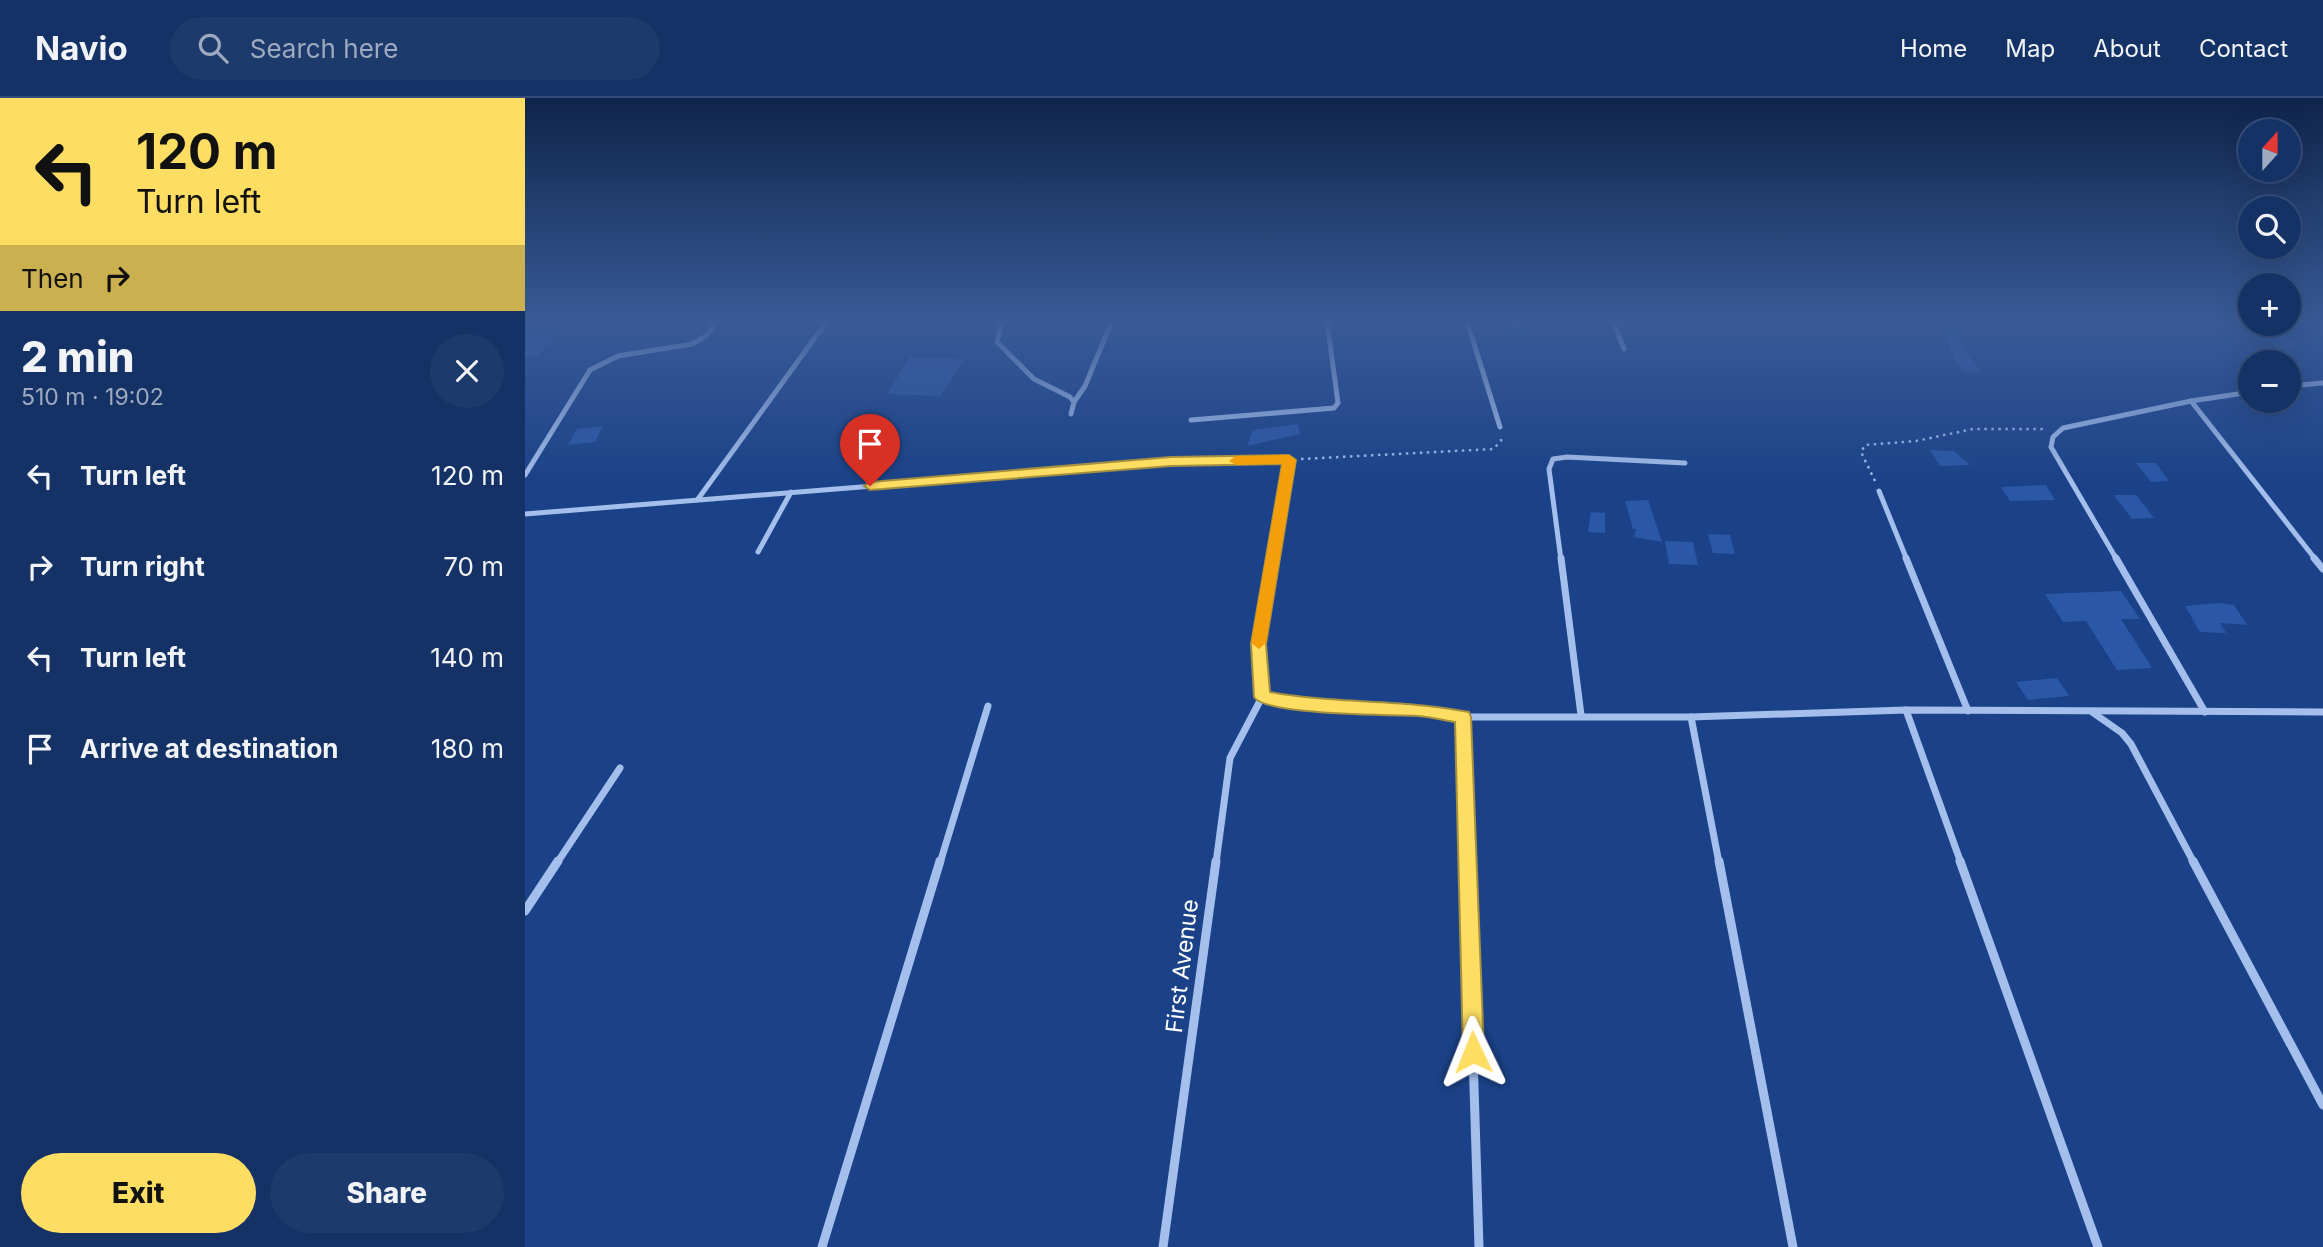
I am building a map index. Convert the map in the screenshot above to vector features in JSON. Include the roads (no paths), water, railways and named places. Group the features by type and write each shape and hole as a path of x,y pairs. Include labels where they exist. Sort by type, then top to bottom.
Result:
{"street":[{"path":"525,475 587,375"},
{"path":"698,499 788,375"},
{"path":"1030,375 1070,397 1074,402"},
{"path":"1072,414 1074,402 1090,375"},
{"path":"1191,420 1334,408 1338,403 1334,375"},
{"path":"1484,375 1500,427"},
{"path":"2301,385 2323,383"},
{"path":"2205,712 2051,447 2053,437 2063,428 2238,394"},
{"path":"2191,401 2323,569"},
{"path":"1581,715 1549,469 1553,459 1567,457 1685,463"},
{"path":"525,514 1171,462 1289,460 1258,644 1262,697 1303,705 1422,710 1463,717 1692,717 1906,710 2323,712"},
{"path":"1879,491 1968,710"},
{"path":"758,552 791,492"},
{"name":"First Avenue","path":"1163,1247 1230,758 1262,697"},
{"path":"822,1247 988,706"},
{"path":"1906,710 2098,1247"},
{"path":"2091,711 2122,733 2131,744 2323,1105"},
{"path":"1463,717 1479,1247"},
{"path":"1692,717 1793,1247"},
{"path":"525,911 620,768"}]}
